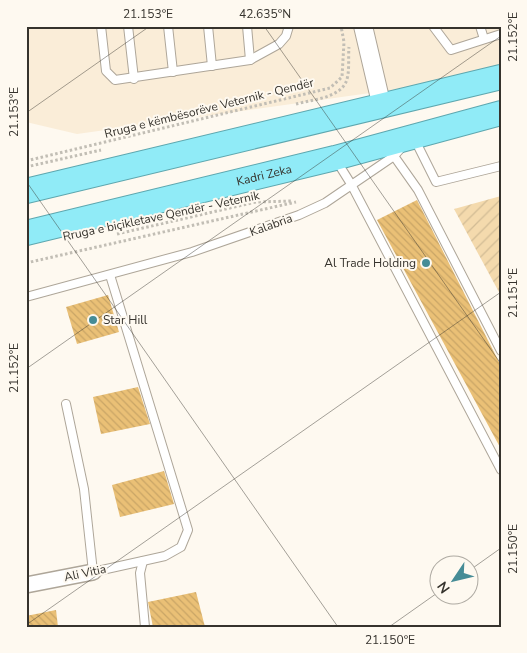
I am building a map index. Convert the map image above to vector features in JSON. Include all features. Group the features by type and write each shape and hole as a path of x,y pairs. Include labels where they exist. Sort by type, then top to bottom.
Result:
{"highway":[{"path":"26,191 501,77"},
{"name":"Kadri Zeka","path":"26,233 335,158 501,113"}],"street":[{"path":"363,26 382,107"},
{"name":"Ali Vitia","path":"26,586 93,572"}],"lane":[{"path":"101,26 106,70 115,80 134,79 250,60 279,44 286,36 289,26"},
{"path":"128,26 134,79"},
{"path":"168,26 173,72"},
{"path":"208,26 212,66"},
{"path":"246,26 250,60"},
{"path":"433,26 451,50 501,34"},
{"path":"480,26 484,39"},
{"path":"413,136 436,182 501,166"},
{"name":"Kalabria","path":"26,297 192,252 299,215 325,203 394,156 413,136"},
{"path":"394,156 418,190 501,352"},
{"path":"335,158 352,184 501,470"},
{"name":"Ali Vitia","path":"93,572 165,556 181,547 188,530 110,275"},
{"path":"66,404 84,489 93,572"},
{"path":"143,561 140,573 145,627"}],"path":[{"name":"Rruga e këmbësorëve Veternik - Qendër","path":"26,161 330,88 342,77 344,42 341,26"},
{"path":"333,94 346,81 350,42"},
{"name":"Rruga e biçikletave Qendër - Veternik","path":"26,263 300,201 256,202 112,235"}],"shaded area":[{"path":"26,26 501,26 501,66 456,81 77,134 26,122"},
{"path":"501,196 501,293 500,294 454,209"}],"building":[{"path":"417,200 501,366 501,449 377,220"},
{"name":"Star Hill","path":"108,295 119,332 77,344 66,307"},
{"path":"138,387 150,424 101,434 93,397"},
{"path":"164,471 174,504 120,517 112,485"},
{"path":"196,592 205,627 153,627 148,602"},
{"path":"56,610 58,627 26,627 26,616"}],"place":[{"name":"Al Trade Holding","path":"426,263"},
{"name":"Star Hill","path":"93,320"}]}
